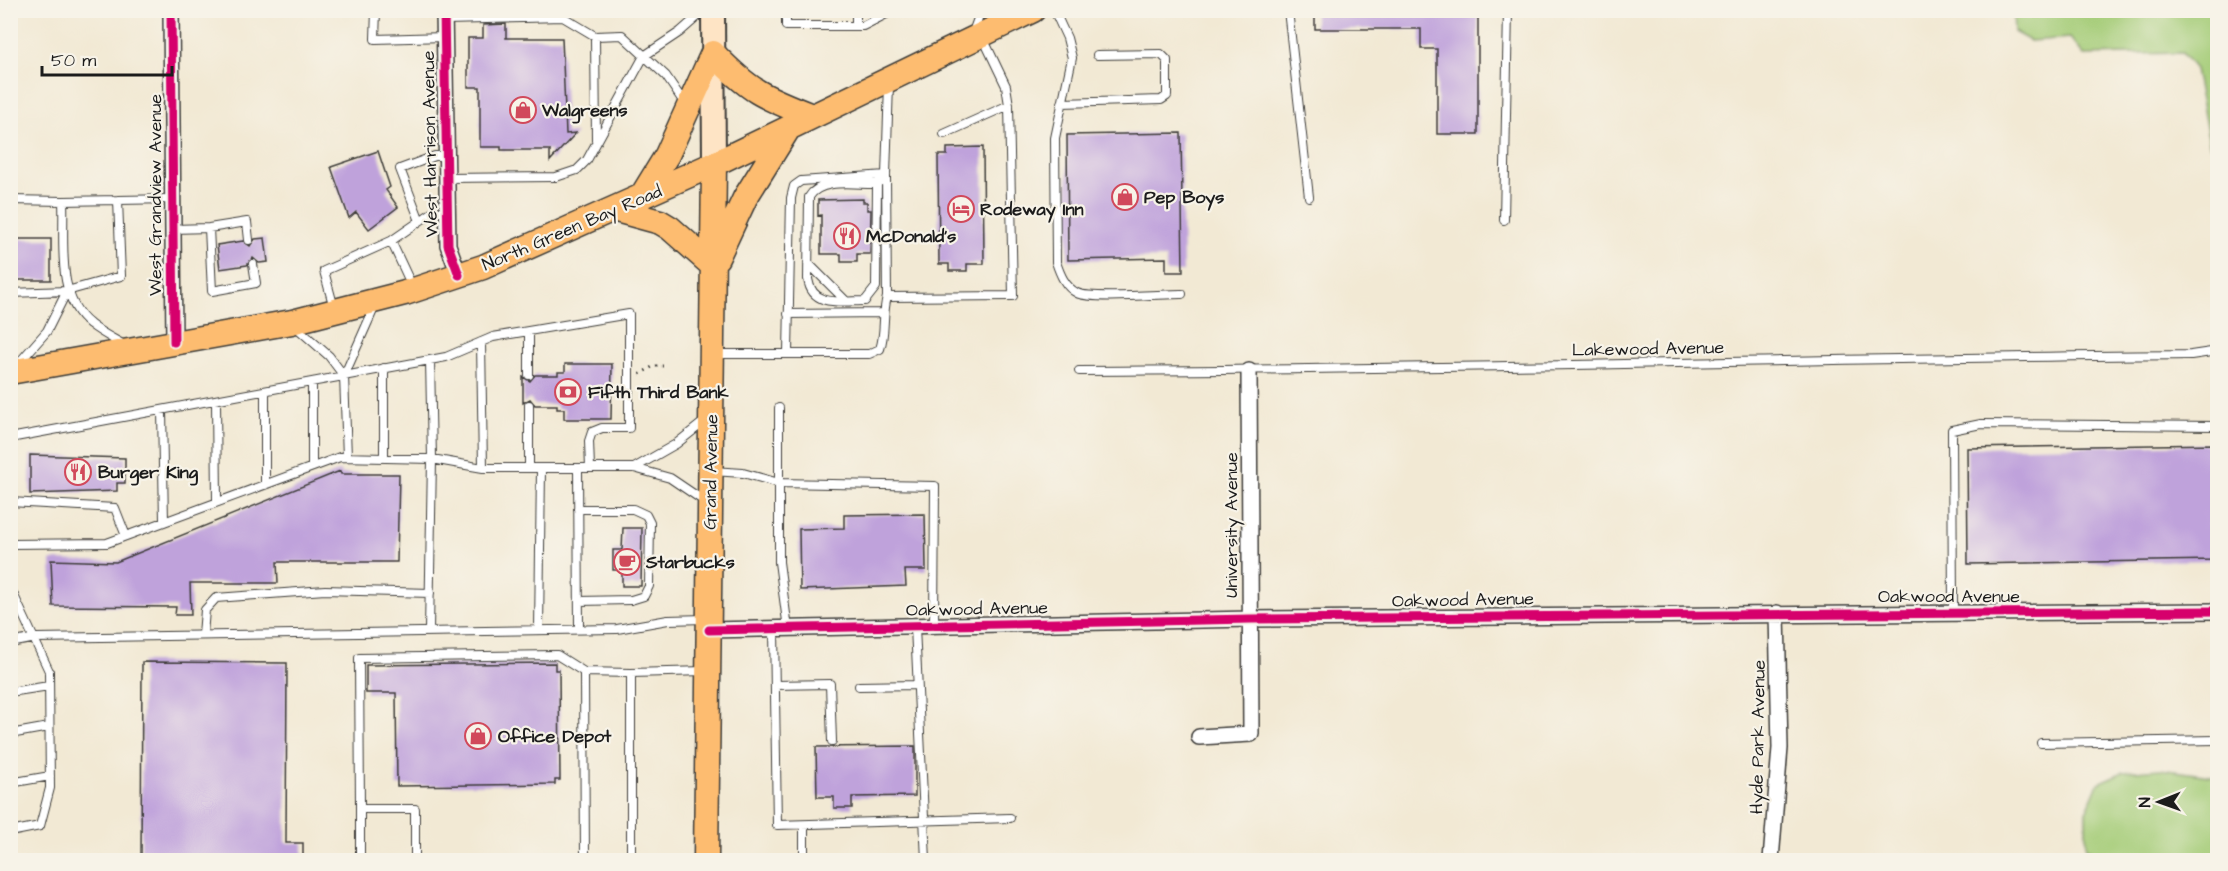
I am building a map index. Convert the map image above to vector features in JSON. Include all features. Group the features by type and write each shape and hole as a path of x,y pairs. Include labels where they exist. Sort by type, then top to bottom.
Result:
{"main road":[{"name":"Grand Avenue","path":"706,861 713,354 713,10"},
{"name":"North Green Bay Road","path":"11,372 292,322 377,301 459,275 525,251 714,165 1033,10"},
{"path":"640,199 667,154 713,53 755,93 812,116"},
{"path":"616,210 660,222 713,266 745,198 789,128"}],"street":[{"name":"West Grandview Avenue","path":"171,10 174,342"},
{"name":"West Harrison Avenue","path":"445,15 448,245 459,275"},
{"name":"University Avenue","path":"1199,737 1251,734 1249,371"},
{"name":"Oakwood Avenue","path":"709,625 781,629 1251,619 2217,611"},
{"name":"Hyde Park Avenue","path":"1771,861 1780,748 1777,614"}],"lane":[{"path":"376,10 375,39 445,38"},
{"path":"447,178 556,177 577,170 587,160 644,56 680,32 705,10"},
{"path":"786,10 786,26 863,26 894,10"},
{"path":"856,10 856,26"},
{"path":"887,297 1013,296 1009,105 1006,86 976,38 981,10"},
{"path":"1054,10 1067,38 1072,58 1055,138 1056,262 1065,284 1082,296 1182,294"},
{"path":"1288,10 1309,197"},
{"path":"1504,220 1508,10"},
{"path":"445,15 563,17 595,36 622,35 666,76 687,108"},
{"path":"595,36 596,141"},
{"path":"1062,103 1161,100 1167,96 1167,60 1161,54 1097,55"},
{"path":"713,354 876,352 883,340 882,313 887,297 886,175 889,79"},
{"path":"944,134 1009,105"},
{"path":"420,221 400,169 435,156 447,156"},
{"path":"877,184 876,287 865,301 827,301 818,298 812,292 808,279 809,197 813,191 823,185 877,184 886,175"},
{"path":"788,354 791,198 794,186 801,181 886,175"},
{"path":"10,200 172,199"},
{"path":"10,293 67,291 121,276 118,200"},
{"path":"63,201 67,291 75,308 89,323 133,350"},
{"path":"335,312 324,271 391,241 432,212 447,212"},
{"path":"172,229 209,228 247,222 249,240"},
{"path":"209,228 212,291 256,283 253,264"},
{"path":"391,241 414,290"},
{"path":"808,263 846,301"},
{"path":"11,372 47,331 67,291"},
{"path":"347,457 344,376 377,301"},
{"path":"788,314 882,313"},
{"path":"10,438 446,357 493,337 629,314 629,428 602,428 592,432 589,441 590,468"},
{"path":"292,322 329,356 344,376"},
{"path":"529,331 529,375"},
{"path":"481,342 483,468"},
{"name":"Lakewood Avenue","path":"1079,371 1649,365 1982,357 2191,355 2217,351"},
{"path":"429,631 432,459 430,360"},
{"path":"384,368 384,458"},
{"path":"312,382 312,467"},
{"path":"265,391 265,485"},
{"path":"216,400 217,502"},
{"path":"529,405 529,468"},
{"path":"778,408 781,629 775,685 777,825 1010,818"},
{"path":"162,410 164,522"},
{"path":"634,468 676,444 712,416"},
{"path":"1953,612 1952,430 1981,424 2217,426"},
{"path":"10,543 107,543 312,467 347,457 432,459 483,468 634,468 670,478 711,506"},
{"path":"539,630 541,468"},
{"path":"578,468 579,629"},
{"path":"711,471 743,473 779,483 935,486 934,627"},
{"path":"10,502 116,508 126,536"},
{"path":"578,509 633,509 646,515 650,523 649,586 644,596 631,600 579,601"},
{"path":"10,832 40,826 50,788 49,671 36,638 11,588"},
{"path":"203,635 205,610 216,598 325,590 430,593"},
{"path":"10,643 36,638 617,629 668,620 709,625"},
{"path":"915,627 926,861"},
{"path":"360,861 359,658 557,655 585,672 709,671"},
{"path":"585,672 585,861"},
{"path":"631,673 631,861"},
{"path":"775,685 830,684 832,741"},
{"path":"859,686 917,685"},
{"path":"10,692 49,686"},
{"path":"10,734 49,727"},
{"path":"2041,743 2217,740"},
{"path":"10,783 50,776"},
{"path":"360,809 415,809 415,861"},
{"path":"804,825 804,861"}],"path":[{"path":"639,375 654,366 663,366"}],"green space":[{"path":"2013,11 2217,11 2217,147 2210,147 2195,69 2182,53 2084,55 2070,38 2030,41 2014,32"},
{"path":"2160,769 2217,777 2217,860 2118,860 2086,849 2086,812 2098,783 2123,772"}],"building":[{"path":"1315,10 1478,10 1478,134 1437,134 1437,49 1421,49 1421,29 1315,29"},
{"name":"Walgreens","path":"506,24 506,38 562,38 566,134 576,133 550,161 550,150 501,150 501,147 480,147 480,87 468,87 468,38 483,38 483,25"},
{"name":"Pep Boys","path":"1181,133 1183,272 1166,272 1166,258 1068,260 1067,135"},
{"name":"Rodeway Inn","path":"983,147 984,264 967,264 967,271 949,271 949,264 939,264 938,155 947,155 947,148"},
{"path":"378,151 390,187 386,190 398,207 369,229 356,212 349,218 331,167"},
{"name":"McDonald's","path":"863,199 863,202 867,202 867,210 871,210 870,254 857,254 857,262 841,262 841,254 821,254 821,215 818,216 818,200"},
{"path":"265,238 268,262 259,263 253,258 247,265 220,269 217,245 243,241 250,246 255,239"},
{"path":"10,239 51,239 51,280 10,280"},
{"name":"Fifth Third Bank","path":"565,364 612,364 611,419 564,419 564,409 557,409 557,405 535,405 530,399 523,403 523,377 530,381 535,375 558,375 558,372 565,372"},
{"path":"2217,444 2217,560 1968,564 1967,448"},
{"name":"Burger King","path":"30,455 125,458 125,483 117,483 117,491 30,494"},
{"path":"340,471 341,474 399,474 397,562 277,562 278,583 190,583 191,615 175,615 176,607 53,606 51,560 116,562"},
{"path":"925,514 926,570 905,570 906,586 800,590 799,529 844,528 844,515"},
{"name":"Starbucks","path":"623,528 642,528 641,586 622,586 622,570 613,570 613,550 622,550"},
{"path":"142,662 287,663 286,843 303,843 303,861 141,861"},
{"name":"Office Depot","path":"555,663 555,670 559,670 560,780 555,780 555,784 397,786 396,693 366,693 366,665"},
{"path":"915,746 915,796 852,797 852,808 834,808 834,797 817,797 816,747"}],"cycle path":[{"path":"171,10 174,342"},
{"path":"444,10 448,245 459,275"},
{"path":"709,630 1251,619 2218,611"}],"place":[{"name":"Walgreens","path":"523,110"},
{"name":"Pep Boys","path":"1125,197"},
{"name":"Rodeway Inn","path":"961,209"},
{"name":"McDonald's","path":"847,236"},
{"name":"Fifth Third Bank","path":"568,392"},
{"name":"Burger King","path":"78,472"},
{"name":"Starbucks","path":"627,562"},
{"name":"Office Depot","path":"478,736"}]}
